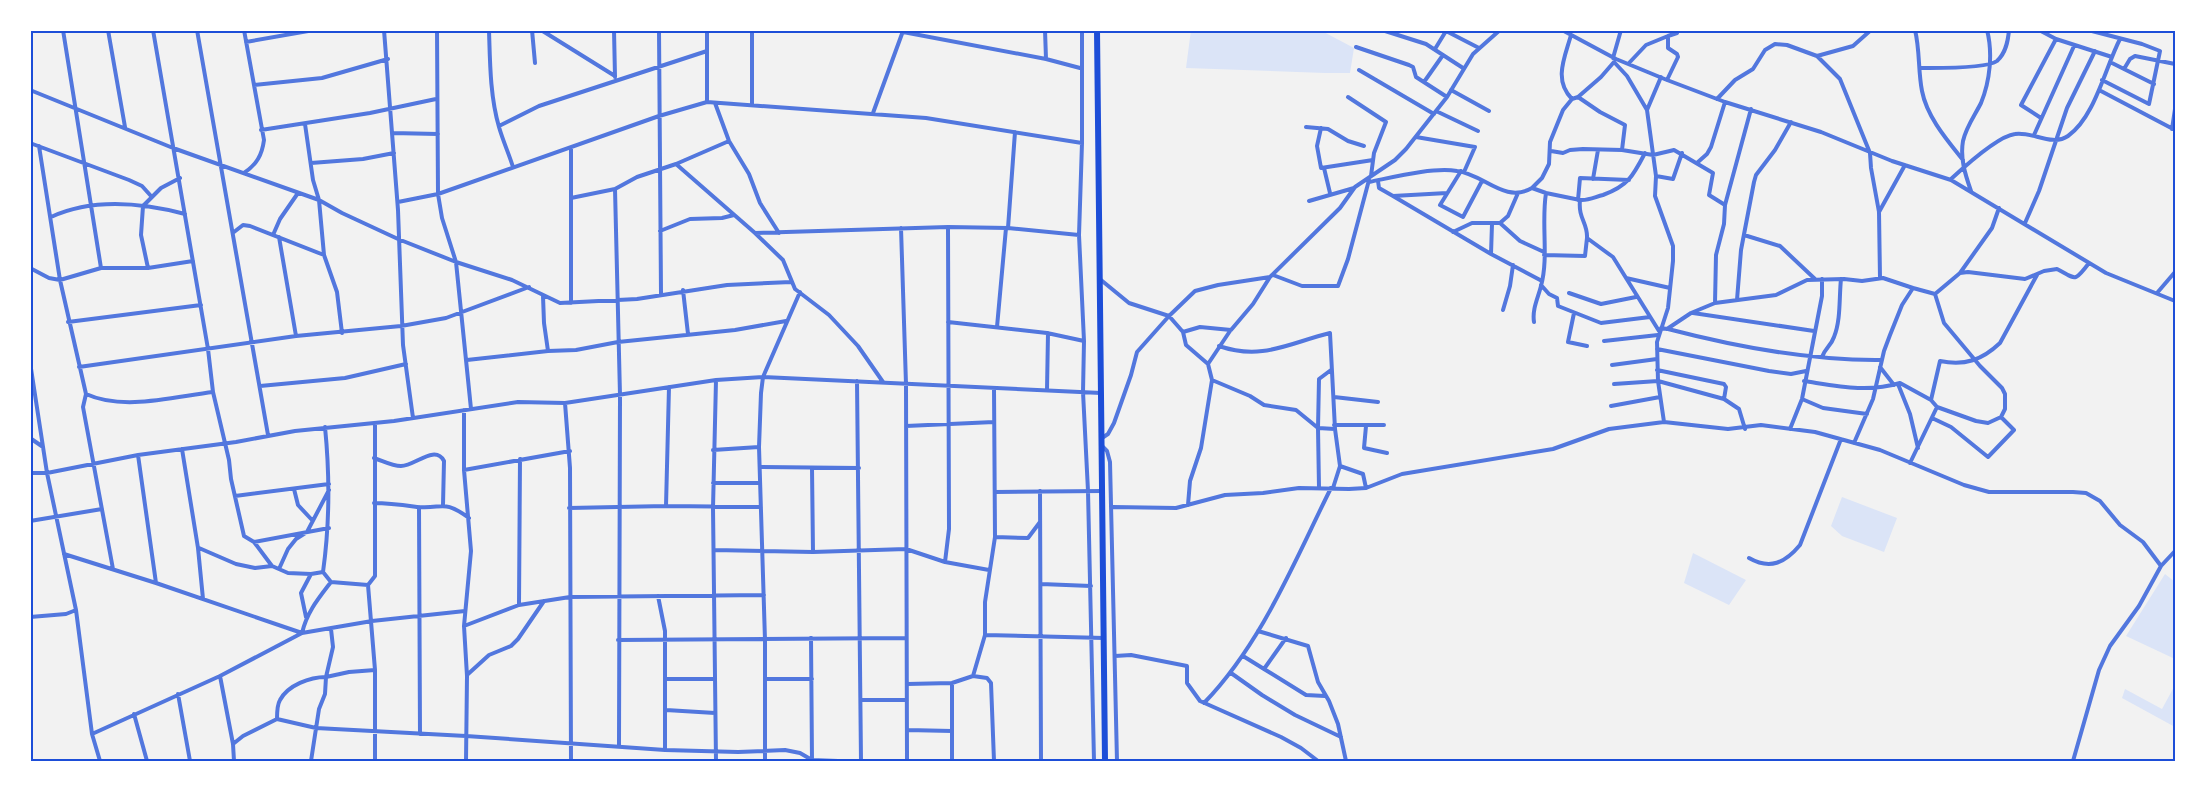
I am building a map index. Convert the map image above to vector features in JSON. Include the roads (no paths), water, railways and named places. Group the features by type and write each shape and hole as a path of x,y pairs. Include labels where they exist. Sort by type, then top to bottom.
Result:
{"highway":[{"path":"1097,30 1105,761"}],"street":[{"path":"63,30 101,268"},
{"path":"108,30 125,127"},
{"path":"153,30 180,178 213,392 235,496 244,536 254,542 272,566"},
{"path":"197,30 268,435"},
{"path":"244,30 264,140 256,165 244,173"},
{"path":"246,42 314,30"},
{"path":"384,30 398,202 401,326 413,418"},
{"path":"437,30 438,194 442,219 456,262 471,409"},
{"path":"489,30 491,77 499,126 513,167"},
{"path":"532,30 535,63"},
{"path":"541,30 615,79"},
{"path":"614,30 615,79"},
{"path":"660,30 660,294"},
{"path":"707,30 708,102"},
{"path":"752,30 752,105"},
{"path":"1045,30 1046,59"},
{"path":"1082,30 1080,68 1082,143 1078,235 1084,341 1083,392 1091,586 1094,761"},
{"path":"1383,30 1419,41 1463,68"},
{"path":"1562,30 1614,60 1627,76 1647,110 1656,176 1655,196 1673,246 1667,313 1659,331 1657,349 1658,381 1664,422"},
{"path":"1370,179 1378,181 1435,171 1463,172 1503,191 1518,193 1532,188 1547,169 1551,159 1550,142 1563,110 1572,99 1578,97 1601,77 1614,60 1621,30"},
{"path":"1629,63 1646,45 1677,33 1678,30"},
{"path":"1817,56 1853,46 1870,30"},
{"path":"1915,30 1922,91 1929,113 1963,160"},
{"path":"1971,191 1963,169 1964,140 1983,95 1990,64 1990,42 1987,30"},
{"path":"1920,69 1990,64 1998,60 2005,50 2009,30"},
{"path":"2039,30 2074,46 2095,51 2154,84"},
{"path":"2088,30 2159,50 2154,84 2148,104 2102,80"},
{"path":"873,113 903,31 1046,59 1080,68"},
{"path":"1434,49 1446,31 1479,48"},
{"path":"1309,201 1355,187 1395,160 1447,97 1463,68 1496,31"},
{"path":"1571,34 1561,74 1565,90 1572,99"},
{"path":"1666,80 1678,57 1669,50 1668,36"},
{"path":"2041,118 2021,105 2056,39"},
{"path":"1951,180 2005,137 2020,133 2056,140 2066,138 2080,124 2099,90 2120,39"},
{"path":"1717,99 1734,80 1753,69 1762,53 1775,44 1787,45 1817,56 1840,79 1870,153 1879,212 1880,278"},
{"path":"1356,46 1413,67 1416,77 1447,97"},
{"path":"2034,135 2074,46"},
{"path":"499,126 539,106 615,79 707,51"},
{"path":"2025,223 2039,191 2075,89 2095,51"},
{"path":"1424,82 1443,55"},
{"path":"2124,69 2130,59 2135,56 2175,64"},
{"path":"254,85 322,78 387,59"},
{"path":"1614,60 1629,63 1666,80 1725,102 1838,138 1870,153 1951,180 2089,263 2130,284 2175,301"},
{"path":"1359,70 1435,112 1478,131"},
{"path":"1647,110 1660,77"},
{"path":"30,90 173,148 319,200 398,239 530,287 543,296 560,303 637,298 727,285 791,282"},
{"path":"1451,90 1489,111"},
{"path":"2099,90 2174,130 2175,109"},
{"path":"1117,761 1113,507 1110,462 1102,442 1114,423 1137,352 1195,291 1271,276 1302,286 1338,286 1348,259 1385,121 1348,97"},
{"path":"1578,97 1625,125 1622,150"},
{"path":"261,130 390,110 436,99"},
{"path":"398,202 438,194 571,149 659,116 708,102 926,118 1082,143"},
{"path":"1698,162 1711,147 1725,102"},
{"path":"716,103 729,141 749,174 760,203 778,232"},
{"path":"1715,303 1716,255 1724,224 1725,205 1751,109"},
{"path":"1737,300 1744,235 1756,175 1775,150 1791,122"},
{"path":"305,124 319,200 324,255 337,292 342,333"},
{"path":"1306,127 1330,130 1347,141 1364,146"},
{"path":"1321,128 1317,151 1330,194"},
{"path":"997,327 1015,132"},
{"path":"392,133 438,134"},
{"path":"1416,137 1475,147 1463,172 1440,205 1472,223"},
{"path":"571,198 615,189 636,177 676,164 729,141"},
{"path":"30,143 129,180 142,186 151,196"},
{"path":"39,146 60,279 86,394 82,407 113,569"},
{"path":"571,149 571,303"},
{"path":"1551,151 1563,153 1570,150 1622,150 1653,155 1674,150 1698,162 1713,174 1709,195 1725,205"},
{"path":"1593,179 1598,150"},
{"path":"311,163 363,159 394,153"},
{"path":"1532,188 1586,201 1612,191 1629,180 1645,153"},
{"path":"1656,176 1673,179 1682,153"},
{"path":"1324,168 1373,160"},
{"path":"676,164 783,260 791,282 822,309 858,346 884,382"},
{"path":"1879,212 1905,165"},
{"path":"148,267 141,235 143,206 151,196 180,178"},
{"path":"1500,223 1520,241 1544,253 1586,256 1587,230 1580,217 1580,178 1629,180"},
{"path":"1378,181 1380,189 1542,283 1548,293 1557,298 1558,306 1605,324 1650,317"},
{"path":"1463,217 1482,181"},
{"path":"1208,364 1271,276 1340,208 1355,187"},
{"path":"615,189 620,395 619,746"},
{"path":"273,235 280,219 298,193"},
{"path":"1393,196 1448,193"},
{"path":"1453,232 1472,223 1500,223 1508,216 1518,193"},
{"path":"1534,322 1533,310 1542,283 1546,193"},
{"path":"51,217 75,208 119,204 161,208 185,214"},
{"path":"1935,294 1960,273 1992,228 1999,208"},
{"path":"660,231 690,219 722,218 734,214"},
{"path":"1491,254 1492,224"},
{"path":"233,233 245,225 324,255"},
{"path":"755,234 948,227 1007,228 1078,235"},
{"path":"945,562 949,529 948,227"},
{"path":"901,228 906,384 907,761"},
{"path":"1744,235 1780,246 1816,279"},
{"path":"279,237 296,336"},
{"path":"1587,238 1610,255 1659,331"},
{"path":"30,268 49,278 60,279 101,268 148,267 193,261"},
{"path":"1960,273 2025,279 2057,269 2067,276 2077,277 2089,263"},
{"path":"1503,310 1513,265"},
{"path":"2157,293 2175,272"},
{"path":"1931,400 1940,361 1964,364 1984,357 2000,343 2037,274"},
{"path":"1625,278 1670,288"},
{"path":"1604,341 1667,329 1691,313 1715,303 1776,295 1799,283 1816,279 1862,281 1880,278 1935,294"},
{"path":"1100,279 1129,303 1169,316 1183,332 1186,345 1208,364 1212,380 1201,448 1190,481 1188,505"},
{"path":"1791,429 1802,399 1811,356 1822,296 1822,279"},
{"path":"1822,357 1836,332 1841,279"},
{"path":"80,367 296,336 401,326 460,313 530,287"},
{"path":"1854,443 1876,389 1882,360 1902,305 1913,288"},
{"path":"683,290 688,334"},
{"path":"765,761 765,640 759,447 763,377 800,292"},
{"path":"1569,293 1601,304 1636,297"},
{"path":"1804,381 1862,389 1904,384 1937,406 1976,421 1988,423 2001,417 2005,409 2005,394 2002,388 1944,324 1935,294"},
{"path":"543,296 548,351"},
{"path":"69,322 201,306"},
{"path":"1574,313 1568,342 1587,346"},
{"path":"1691,313 1814,331"},
{"path":"467,360 576,350 618,342 735,330 786,321"},
{"path":"948,322 1048,333 1084,341"},
{"path":"1183,332 1200,327 1231,330"},
{"path":"1667,329 1811,356 1882,360"},
{"path":"1047,390 1048,333"},
{"path":"1204,703 1243,656 1271,608 1332,488 1340,466 1334,427 1329,333 1270,351 1239,352 1219,346"},
{"path":"1657,349 1768,371 1791,374 1806,372"},
{"path":"1612,365 1657,359"},
{"path":"30,362 48,473 76,610 92,734 100,761"},
{"path":"260,387 345,378 406,364"},
{"path":"1880,367 1896,384 1910,414 1918,448"},
{"path":"1319,488 1318,379 1331,370"},
{"path":"1657,370 1724,384 1726,387 1724,399"},
{"path":"30,473 48,473 138,454 325,427 375,423 518,402 565,403 716,380 763,377 1102,393"},
{"path":"716,380 713,450 716,761"},
{"path":"1212,380 1250,396 1264,405 1296,410 1318,428 1384,425"},
{"path":"857,381 861,761"},
{"path":"1614,384 1658,381 1724,399 1739,409 1745,429"},
{"path":"666,506 669,387"},
{"path":"973,676 985,635 988,570 995,537 994,388"},
{"path":"86,394 104,400 129,403 213,392"},
{"path":"1334,397 1378,402"},
{"path":"1611,406 1660,397"},
{"path":"1802,399 1823,408 1867,414"},
{"path":"565,403 570,451 571,761"},
{"path":"1910,463 1937,406"},
{"path":"464,410 464,470 471,564 464,626 467,676 466,761"},
{"path":"1932,418 1951,427 1988,457 2014,430 2001,417"},
{"path":"906,426 994,422"},
{"path":"1113,507 1154,509 1188,505 1225,495 1299,488 1366,488 1402,474 1553,449 1609,429 1664,422 1720,429 1745,429 1761,425 1815,432 1880,450 1964,485 1993,493 2073,492 2086,494 2100,501 2120,525 2143,542 2161,566"},
{"path":"375,423 375,576 368,585 375,670 375,761"},
{"path":"1366,426 1364,448 1387,453"},
{"path":"325,427 329,528 323,572 331,582 368,585"},
{"path":"30,438 44,447"},
{"path":"1749,558 1762,565 1771,564 1787,558 1800,545 1841,439"},
{"path":"713,450 759,447"},
{"path":"182,449 198,548 203,599"},
{"path":"464,470 570,451"},
{"path":"138,454 156,583"},
{"path":"374,458 402,466 429,456 438,454 441,456 444,461 443,505"},
{"path":"519,606 520,459"},
{"path":"1340,466 1363,474 1366,488"},
{"path":"760,467 859,468"},
{"path":"812,468 813,552"},
{"path":"713,483 760,483"},
{"path":"235,496 329,484"},
{"path":"294,489 298,505 312,520"},
{"path":"279,569 296,538 307,532 329,490"},
{"path":"1040,491 1041,761"},
{"path":"996,492 1103,492"},
{"path":"374,503 400,503 419,507 443,505 456,508 469,518"},
{"path":"419,507 420,734"},
{"path":"569,508 761,507"},
{"path":"30,521 102,509"},
{"path":"995,537 1028,538 1040,522"},
{"path":"254,542 329,528"},
{"path":"198,548 236,564 255,568 272,566 288,573 323,572"},
{"path":"714,550 813,552 906,549 945,562 988,570"},
{"path":"2073,761 2099,670 2110,646 2139,606 2161,566 2175,551"},
{"path":"64,554 302,633"},
{"path":"306,617 301,592 311,574"},
{"path":"302,633 306,617 331,582"},
{"path":"1041,585 1091,586"},
{"path":"464,626 519,606 570,597 764,595"},
{"path":"658,596 665,640 665,750"},
{"path":"467,676 489,655 507,648 518,639 543,601"},
{"path":"30,617 66,614 76,610"},
{"path":"92,734 220,676 302,633 372,621 465,611"},
{"path":"311,761 319,709 325,694 326,677 333,647 331,629"},
{"path":"1258,630 1308,646 1318,682 1334,711 1347,761"},
{"path":"985,635 1104,638"},
{"path":"812,638 812,760"},
{"path":"618,640 906,638"},
{"path":"1264,669 1286,638"},
{"path":"1115,656 1131,655 1187,666 1187,683 1197,699 1281,737 1302,748 1318,761"},
{"path":"1243,656 1306,695 1325,696"},
{"path":"276,719 278,704 287,690 314,677 375,670"},
{"path":"1231,673 1287,710 1341,737"},
{"path":"220,676 234,761"},
{"path":"906,684 952,683 973,676 987,678 991,683 994,761"},
{"path":"665,679 715,679"},
{"path":"765,679 812,679"},
{"path":"952,683 952,761"},
{"path":"178,694 190,761"},
{"path":"861,700 907,700"},
{"path":"666,710 715,713"},
{"path":"135,714 147,761"},
{"path":"233,744 243,736 276,719 316,728 570,742 665,750 785,750 800,753 812,760 838,761"},
{"path":"907,730 952,731"}]}
